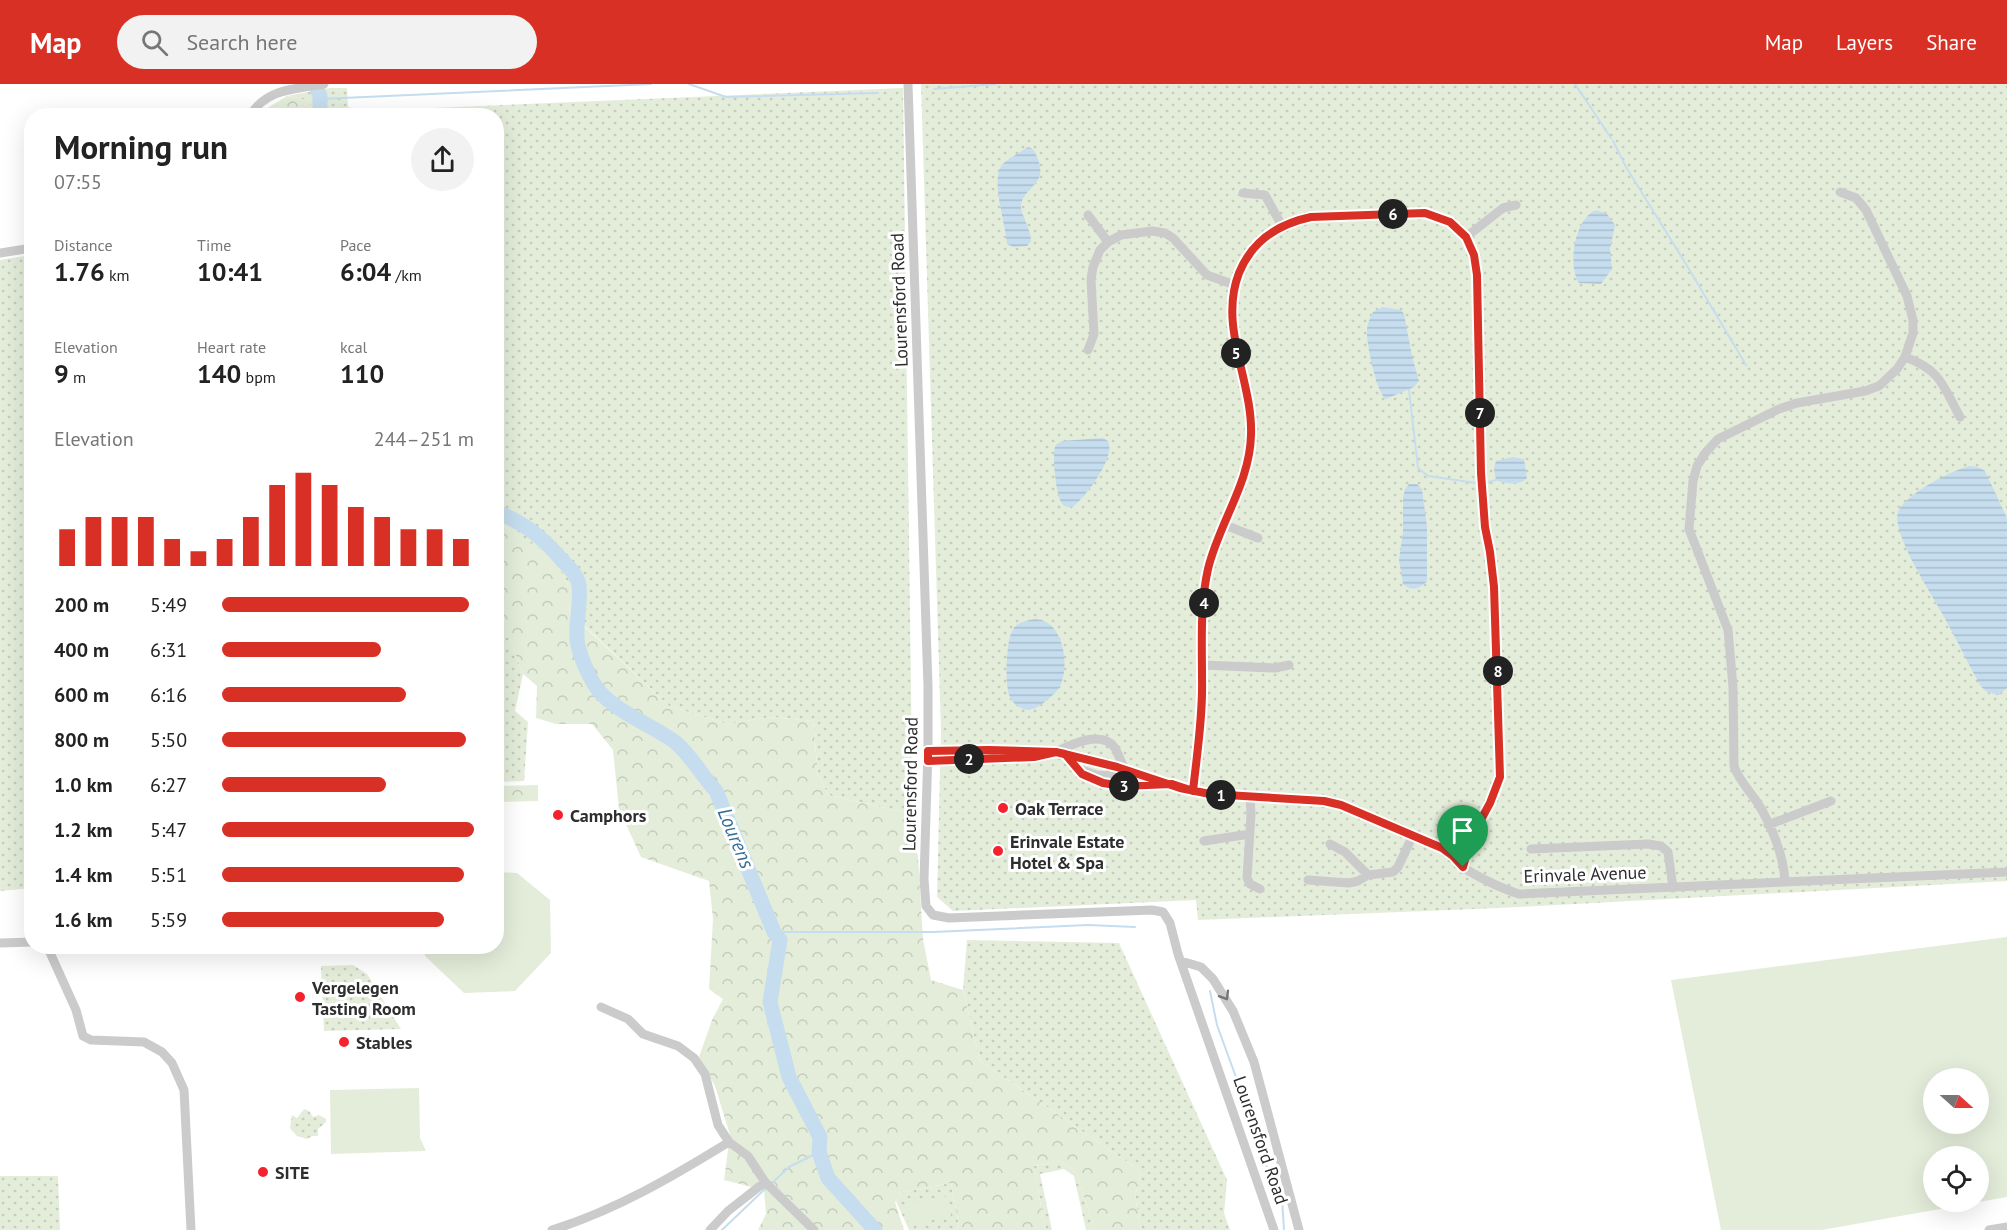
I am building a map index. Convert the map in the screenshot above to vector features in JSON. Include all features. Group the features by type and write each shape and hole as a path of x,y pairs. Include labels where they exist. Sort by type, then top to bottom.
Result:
{"street":[{"path":"256,108 260,102 276,92 324,84"},
{"name":"Lourensford Road","path":"908,84 926,592 928,756 925,900 929,912 949,918 1159,911 1167,916 1274,1230"},
{"path":"1785,882 1783,865 1768,825 1734,766 1733,687 1728,630 1689,529 1695,474 1701,459 1712,445 1734,430 1785,407 1865,391 1879,386 1890,377 1905,357 1913,333 1913,320 1907,296 1862,203 1850,194 1840,192"},
{"path":"1243,193 1265,195 1282,226"},
{"path":"1466,237 1503,208 1516,205"},
{"path":"1193,791 1200,717 1201,642 1208,570 1247,464 1251,435 1248,400 1235,348 1233,313 1235,285 1243,265 1253,248 1282,226 1311,217 1425,213 1450,222 1466,237 1474,255 1477,275 1481,473 1485,527 1494,587 1498,666 1496,706 1500,770 1497,787 1471,838 1463,867"},
{"path":"1088,215 1108,242"},
{"path":"1088,350 1094,334 1091,280 1093,267 1100,250 1108,242 1126,234 1152,231 1165,233 1173,238 1207,275 1235,285"},
{"path":"0,252 24,249"},
{"path":"1905,357 1919,362 1934,372 1960,417"},
{"path":"1225,525 1258,538"},
{"path":"1202,665 1275,668 1289,665"},
{"path":"1126,770 1114,746 1099,740 1083,740 1056,753 1087,777 1117,785 1172,784"},
{"name":"Erinvale Avenue","path":"928,756 989,750 1041,751 1126,770 1193,791 1333,802 1448,851 1463,867 1519,894 2007,872"},
{"path":"1076,768 1101,776 1149,777"},
{"path":"1250,797 1247,878 1250,884 1260,890"},
{"path":"1768,825 1831,801"},
{"path":"1204,842 1250,834"},
{"path":"1308,880 1350,883 1368,875 1390,873 1395,870 1413,835"},
{"path":"1448,851 1471,838"},
{"path":"1330,844 1345,852 1368,875"},
{"path":"1531,849 1657,845 1668,852 1673,888"},
{"path":"0,943 24,942"},
{"path":"51,954 76,1010 83,1036 91,1040 144,1042 162,1052 172,1063 184,1090 191,1230"},
{"path":"1181,961 1201,967 1213,979 1233,1011 1254,1062 1299,1230"},
{"path":"601,1007 628,1019 643,1034 678,1046 694,1058 705,1074 718,1125 729,1142 748,1156 765,1182 814,1230"},
{"path":"552,1230 588,1219 622,1204 673,1177 729,1142"},
{"path":"710,1230 728,1211 765,1182"},
{"path":"1989,1230 2007,1227"}],"green space":[{"path":"921,84 2007,84 2007,881 1499,908 1198,920 1196,900 953,911 937,897 941,731"},
{"path":"330,88 347,88 348,107 351,108 311,108 307,100 287,96"},
{"path":"903,88 913,842 903,812 828,795 818,774 813,721 771,717 727,724 669,706 570,612 567,581 526,541 504,526 504,108 432,108"},
{"path":"287,96 307,100 311,108 267,108"},
{"path":"24,256 24,889 0,891 0,260"},
{"path":"504,527 526,539 561,571 569,591 570,613 669,706 727,724 771,717 813,721 818,774 828,795 903,812 918,856 923,939 931,980 963,990 980,1061 1133,1166 1141,1174 1135,1196 1141,1230 1095,1230 1076,1173 1061,1161 1034,1166 1045,1230 957,1230 959,1226 951,1183 902,1192 895,1202 904,1230 758,1230 766,1214 764,1190 724,1180 730,1135 715,1086 699,1057 712,1020 723,999 709,989 713,919 709,881 641,857 619,809 613,750 592,724 556,724 536,718 537,686 523,674 509,638 504,638"},
{"path":"504,638 509,638 523,674 515,711 528,722 524,781 504,782"},
{"path":"538,785 538,801 504,802 504,786"},
{"path":"504,872 517,873 550,900 551,953 515,991 464,993 425,954 504,954"},
{"path":"2007,937 2007,1197 1989,1200 1989,1146 1923,1146 1923,1212 1822,1230 1721,1230 1671,980"},
{"path":"967,940 1119,943 1227,1180 1224,1213 1230,1230 1141,1230 1135,1196 1141,1174 1133,1166 980,1061 963,990"},
{"path":"353,965 367,974 401,1029 324,1031 321,966"},
{"path":"419,1088 420,1138 426,1151 331,1154 330,1090"},
{"path":"304,1109 309,1111 313,1117 319,1115 326,1119 326,1122 318,1129 318,1136 307,1139 297,1136 290,1128 292,1115 297,1118"},
{"path":"1061,1161 1076,1173 1095,1230 1086,1230 1074,1176 1064,1169 1040,1174 1052,1230 1045,1230 1034,1166"},
{"path":"0,1176 58,1176 60,1230 0,1230"},
{"path":"951,1183 959,1226 957,1230 909,1230 896,1201 902,1192"},
{"path":"947,1196 951,1216 909,1225 905,1204"}],"water":[{"path":"1028,147 1036,153 1040,166 1039,179 1027,192 1021,204 1031,241 1027,246 1013,247 1007,244 998,193 998,173 1003,164"},
{"path":"1596,210 1607,214 1615,225 1610,249 1612,269 1601,284 1579,283 1574,265 1575,243 1583,222"},
{"path":"1383,307 1401,310 1404,314 1419,381 1414,387 1386,399 1379,388 1367,337 1373,312"},
{"path":"1103,438 1108,441 1109,448 1104,466 1073,507 1064,506 1056,483 1054,452 1056,446 1062,441"},
{"path":"1513,457 1524,459 1527,478 1512,484 1496,480 1494,469 1496,461"},
{"path":"1970,466 1985,471 2007,518 2007,688 1998,695 1987,692 1980,685 1906,549 1897,522 1898,512 1902,505 1919,491 1952,472"},
{"path":"1409,484 1417,484 1422,489 1427,527 1427,581 1418,588 1412,589 1403,584 1399,560 1403,532 1403,498"},
{"path":"1035,619 1052,626 1061,642 1065,663 1061,684 1055,693 1040,706 1027,709 1018,706 1010,697 1007,656 1014,628 1022,622"}],"waterway":[{"name":"Lourens","path":"315,84 320,96 320,108"},
{"path":"320,99 651,84"},
{"path":"689,84 726,97 878,93"},
{"path":"934,89 996,84"},
{"path":"1575,84 1611,138"},
{"path":"1613,141 1626,167 1746,365"},
{"path":"1409,390 1418,468 1428,476 1476,483"},
{"path":"1485,483 1496,480"},
{"name":"Lourens","path":"504,516 532,532 548,545 575,575 579,592 577,631 579,650 599,691 624,712 675,742 716,791 774,932 780,940 770,1002 789,1077 820,1137 819,1152 828,1178 875,1230"},
{"path":"774,932 933,932 1088,925 1135,927"},
{"path":"1210,991 1217,1025 1237,1080 1248,1120 1267,1167 1269,1184 1282,1199 1284,1230"},
{"path":"770,1185 789,1167 819,1152"},
{"path":"722,1230 766,1188"}],"place":[{"name":"Oak Terrace","path":"1003,808"},
{"name":"Camphors","path":"558,815"},
{"name":"Erinvale Estate Hotel & Spa","path":"998,851"},
{"name":"Vergelegen Tasting Room","path":"300,997"},
{"name":"Stables","path":"344,1042"},
{"name":"SITE","path":"263,1172"}],"route":[{"path":"1463,867 1448,851 1333,802 1193,791 1180,788 1166,782 1117,767 1076,756 1056,752 1034,757 928,761 928,751 1056,752 1065,754 1082,774 1103,783 1122,786 1159,786 1172,784 1193,791 1203,679 1201,642 1208,570 1247,464 1250,449 1250,412 1235,348 1233,293 1238,274 1253,248 1270,233 1300,219 1425,213 1435,215 1458,228 1466,237 1474,255 1478,303 1481,473 1485,527 1494,587 1500,777 1490,803 1471,838 1463,867"}]}
